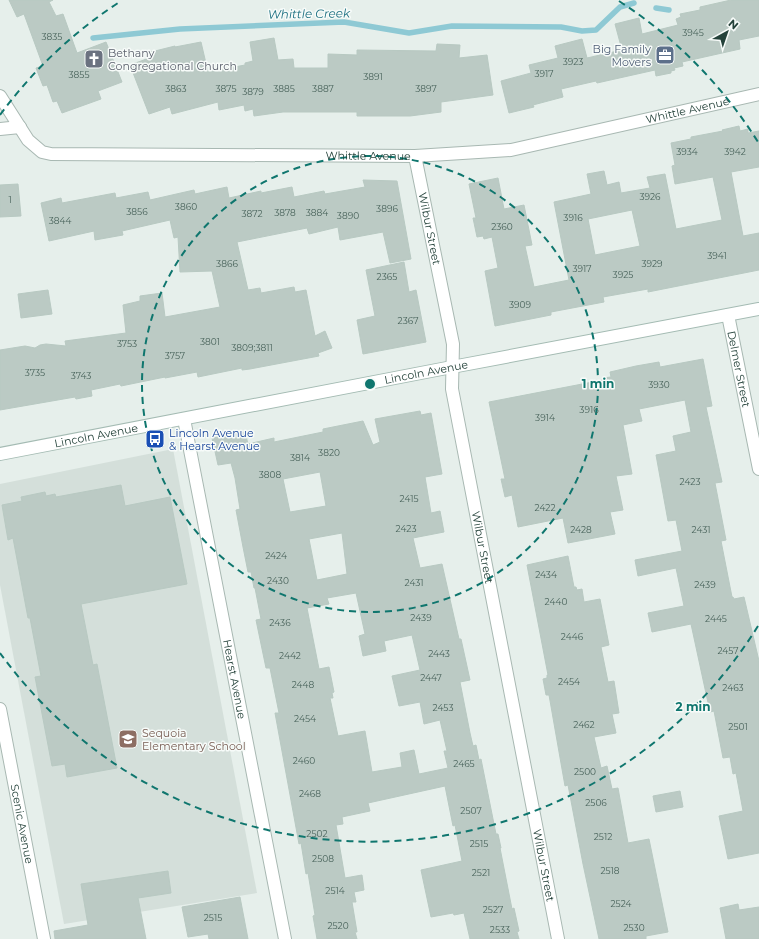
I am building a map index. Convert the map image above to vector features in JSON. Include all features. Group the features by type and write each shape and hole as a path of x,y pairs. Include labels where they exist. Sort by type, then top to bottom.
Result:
{"street":[{"name":"Whittle Avenue","path":"0,96 28,140 42,152 51,154 414,156 512,150 759,94"},
{"path":"0,129 20,127"},
{"name":"Wilbur Street","path":"414,156 453,344 452,389 558,939"},
{"name":"Lincoln Avenue","path":"0,454 759,309"},
{"name":"Delmer Street","path":"728,315 759,469"},
{"name":"Hearst Avenue","path":"184,419 285,939"},
{"name":"Scenic Avenue","path":"0,709 44,939"}],"shaded area":[{"name":"Sequoia Elementary School","path":"173,449 257,893 64,924 0,585 0,484"}],"building":[{"path":"9,0 53,0 49,2 56,16 63,14 77,53 106,42 122,82 98,91 101,99 62,113 57,101 53,102 47,85 43,86 36,68 43,66 24,14 17,17"},
{"path":"731,0 759,0 759,36 739,40 740,49 682,62 683,66 674,68 675,70 671,71 671,73 656,76 655,70 597,83 596,81 561,89 563,97 533,105 534,107 509,113 501,81 531,73 529,65 558,58 555,46 582,39 587,58 622,50 615,24 639,18 642,34 678,25 676,19 681,17 680,14 700,10 700,7"},
{"path":"274,38 278,60 293,59 294,68 328,68 328,54 357,55 357,50 436,51 437,44 460,45 459,58 487,55 493,95 441,102 441,112 410,116 357,116 357,112 283,112 254,116 253,109 245,111 244,105 219,110 218,102 172,114 170,107 149,114 130,65 152,57 151,52 201,42 208,72 245,65 245,63 253,61 250,42"},
{"path":"739,126 740,131 748,129 748,133 759,131 759,167 731,172 743,236 759,233 759,270 648,292 648,289 603,297 604,302 551,312 551,315 495,326 485,271 498,268 492,237 484,239 483,236 477,237 473,218 476,218 469,184 498,178 504,209 524,205 532,245 525,246 534,287 569,280 554,202 591,194 587,174 604,171 607,185 619,182 621,193 650,188 647,177 665,174 676,229 722,220 713,177 675,184 672,166 675,165 671,143 691,139 691,137 723,131 722,130","holes":["632,210 640,246 595,255 588,219"]},
{"path":"363,180 397,181 411,259 390,263 383,232 340,240 338,227 309,234 307,228 237,242 248,290 260,288 261,293 294,287 295,292 306,290 315,336 325,331 332,348 318,353 319,356 250,369 242,370 242,368 198,377 197,372 121,386 120,384 91,390 92,396 76,399 75,397 0,410 0,350 25,346 35,348 46,344 66,346 65,341 126,333 123,305 140,301 140,296 162,293 165,317 220,307 212,271 180,272 178,237 174,238 170,220 122,231 123,235 95,240 94,231 49,241 41,203 61,198 62,203 115,193 116,198 148,192 150,200 194,190 195,194 227,187 229,198 261,191 261,193 292,187 294,197 324,191 325,194 365,187"},
{"path":"18,184 21,216 0,217 0,185"},
{"path":"404,262 409,292 416,290 426,342 363,354 357,320 375,316 366,270"},
{"path":"48,290 52,314 21,318 18,294"},
{"path":"703,359 712,406 706,407 722,482 715,483 726,540 721,541 732,597 734,599 744,597 759,661 759,853 728,859 719,816 743,811 736,773 733,774 730,757 723,758 714,711 710,712 691,624 652,632 648,613 684,606 676,568 638,576 635,560 682,551 676,520 668,521 656,455 676,451 673,436 691,432 685,400 639,409 642,421 623,425 632,474 616,476 623,510 610,512 615,534 568,543 563,518 518,527 512,495 505,497 501,479 505,479 489,402 603,380 603,378 611,377 610,372 636,366 659,362 660,367"},
{"path":"420,411 421,415 431,413 442,474 425,477 431,513 440,511 444,532 413,538 420,568 442,564 470,680 460,682 470,733 473,746 476,745 479,760 481,759 496,834 498,834 501,848 512,909 514,908 519,931 517,932 519,939 470,939 464,913 454,915 453,913 431,917 421,870 462,861 445,786 368,803 370,811 342,817 343,824 336,825 345,878 362,875 364,890 354,892 356,902 352,902 357,939 317,939 313,916 315,915 308,873 306,874 301,843 299,844 275,713 279,713 270,668 266,668 256,620 261,619 251,572 248,572 236,510 240,509 235,478 231,463 218,465 212,438 245,432 248,444 274,438 274,442 323,432 323,429 363,421 373,445 380,442 375,419","holes":["320,472 326,506 290,512 283,479","342,533 347,574 317,580 309,539","356,593 365,634 359,636 363,656 386,651 384,641 412,635 420,670 392,676 399,706 420,702 424,724 440,720 447,751 444,751 448,768 419,774 414,750 400,753 402,767 372,772 365,731 338,736 330,698 333,698 332,693 334,692 329,667 319,669 307,608 329,604 327,598"]},
{"path":"121,485 125,506 170,497 187,584 81,604 93,665 97,664 117,768 67,777 65,764 52,766 35,677 41,676 30,618 28,618 13,538 8,540 2,505 22,501 21,497 45,492 46,496 55,494 56,497"},
{"path":"568,556 574,587 576,587 577,590 582,589 584,602 600,599 609,645 601,647 608,682 614,681 619,713 612,714 616,733 594,737 601,768 607,766 612,789 618,788 628,843 649,839 668,932 646,936 646,939 599,939 568,785 565,786 549,695 546,695 543,679 547,678 548,675 527,565"},
{"path":"680,791 683,807 656,812 653,796"},
{"path":"168,871 171,893 138,898 146,939 55,939 54,931 88,925 81,884"},
{"path":"240,897 248,939 209,939 208,934 188,937 182,907"},
{"path":"738,904 739,910 759,907 759,939 726,939 720,908"}],"waterway":[{"name":"Whittle Creek","path":"93,38 180,29 344,22 409,33 452,26 561,27 582,31 596,30 620,7 634,3"},
{"name":"Whittle Creek","path":"656,8 669,10"}],"place":[{"name":"Big Family Movers","path":"665,55"},
{"name":"Bethany Congregational Church","path":"94,59"},
{"name":"Lincoln Avenue & Hearst Avenue","path":"155,439"},
{"name":"Sequoia Elementary School","path":"128,739"}]}
